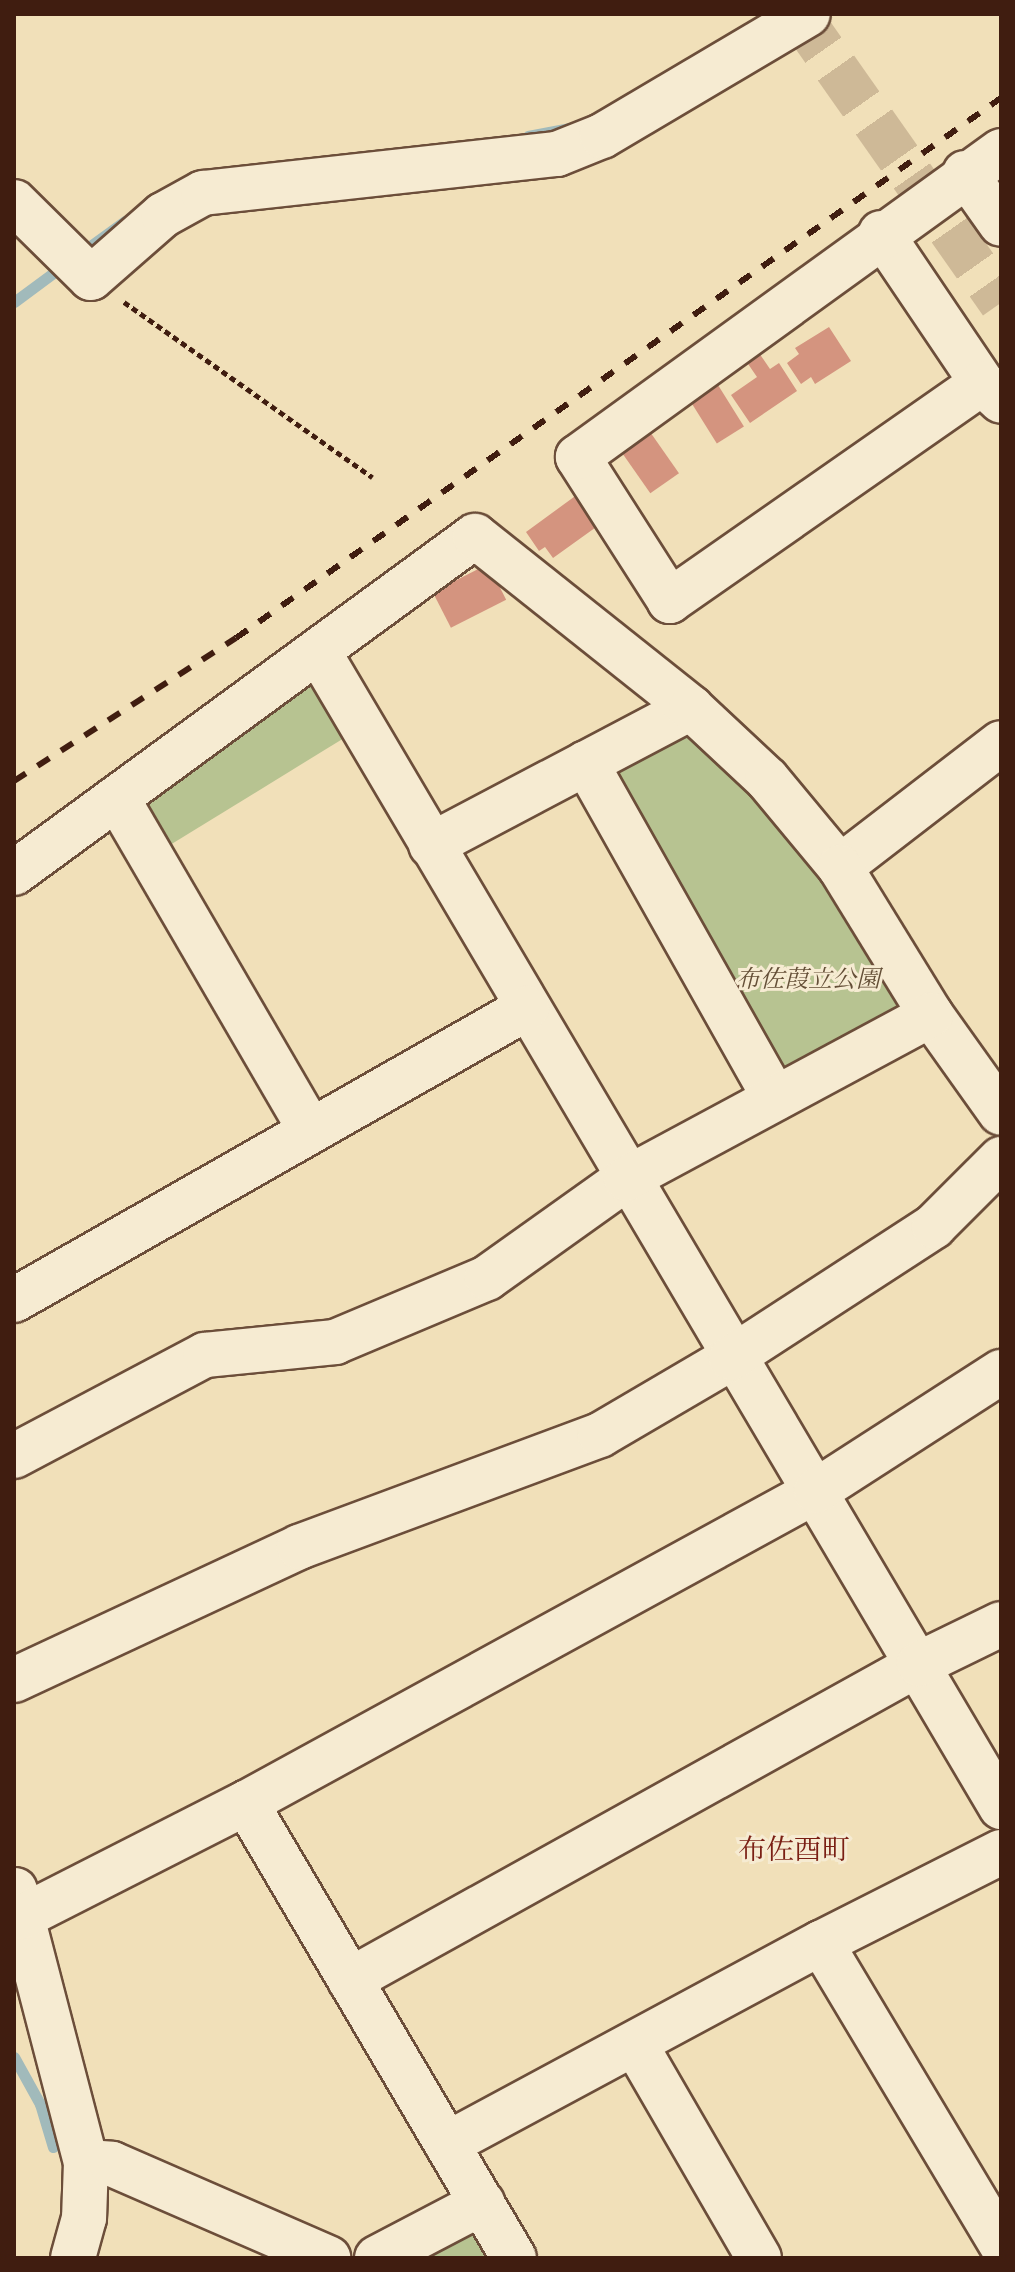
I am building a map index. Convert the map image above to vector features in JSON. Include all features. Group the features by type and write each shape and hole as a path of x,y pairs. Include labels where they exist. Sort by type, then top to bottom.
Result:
{"street":[{"path":"14,202 48,240 91,278 163,215 203,193 557,154 602,136 757,27 808,14"},
{"path":"881,233 991,392 670,601 578,457 881,233 983,162 1001,224"},
{"path":"14,873 475,536 691,708 767,779 840,867 931,1015 1001,1113"},
{"path":"318,651 731,1358 816,1491 1001,1807"},
{"path":"431,845 691,708"},
{"path":"840,867 1001,743"},
{"path":"586,763 775,1098"},
{"path":"117,798 311,1131"},
{"path":"14,1300 527,1008"},
{"path":"14,1456 205,1355 335,1342 487,1278 626,1179 931,1015"},
{"path":"14,1680 299,1547 600,1435 731,1358 934,1226 1001,1159"},
{"path":"73,2258 84,2218 86,2162 18,1902 246,1803 816,1491 1001,1372"},
{"path":"350,1980 919,1664 1001,1624"},
{"path":"246,1803 514,2258"},
{"path":"447,2144 821,1943 1001,1852"},
{"path":"821,1943 1001,2244"},
{"path":"635,2044 759,2258"},
{"path":"86,2162 112,2164 328,2258"},
{"path":"377,2258 482,2203"}],"path":[{"path":"91,278 372,477"}],"green space":[{"path":"319,668 349,735 170,845 142,807"},
{"name":"布佐葭立公園","path":"691,708 931,1015 775,1098 587,763"},
{"path":"478,2212 504,2258 389,2258"}],"building":[{"path":"829,327 851,361 815,384 811,377 801,384 787,363 799,354 795,348"},
{"path":"757,350 770,369 779,363 797,391 750,423 731,395 757,377 744,358"},
{"path":"718,385 744,427 717,444 691,402"},
{"path":"648,429 679,473 650,493 619,449"},
{"path":"578,494 599,525 553,558 545,547 539,551 526,532"},
{"path":"488,564 506,600 451,628 433,592"}],"waterway":[{"path":"528,136 570,128"},
{"path":"78,255 125,221"},
{"path":"14,302 64,265"},
{"path":"14,2057 40,2104 53,2147"}],"tunnel":[{"path":"798,14 1001,303"}],"railway":[{"path":"14,781 236,638 1001,98"}],"district":[{"name":"布佐酉町","path":"794,1850"}]}
